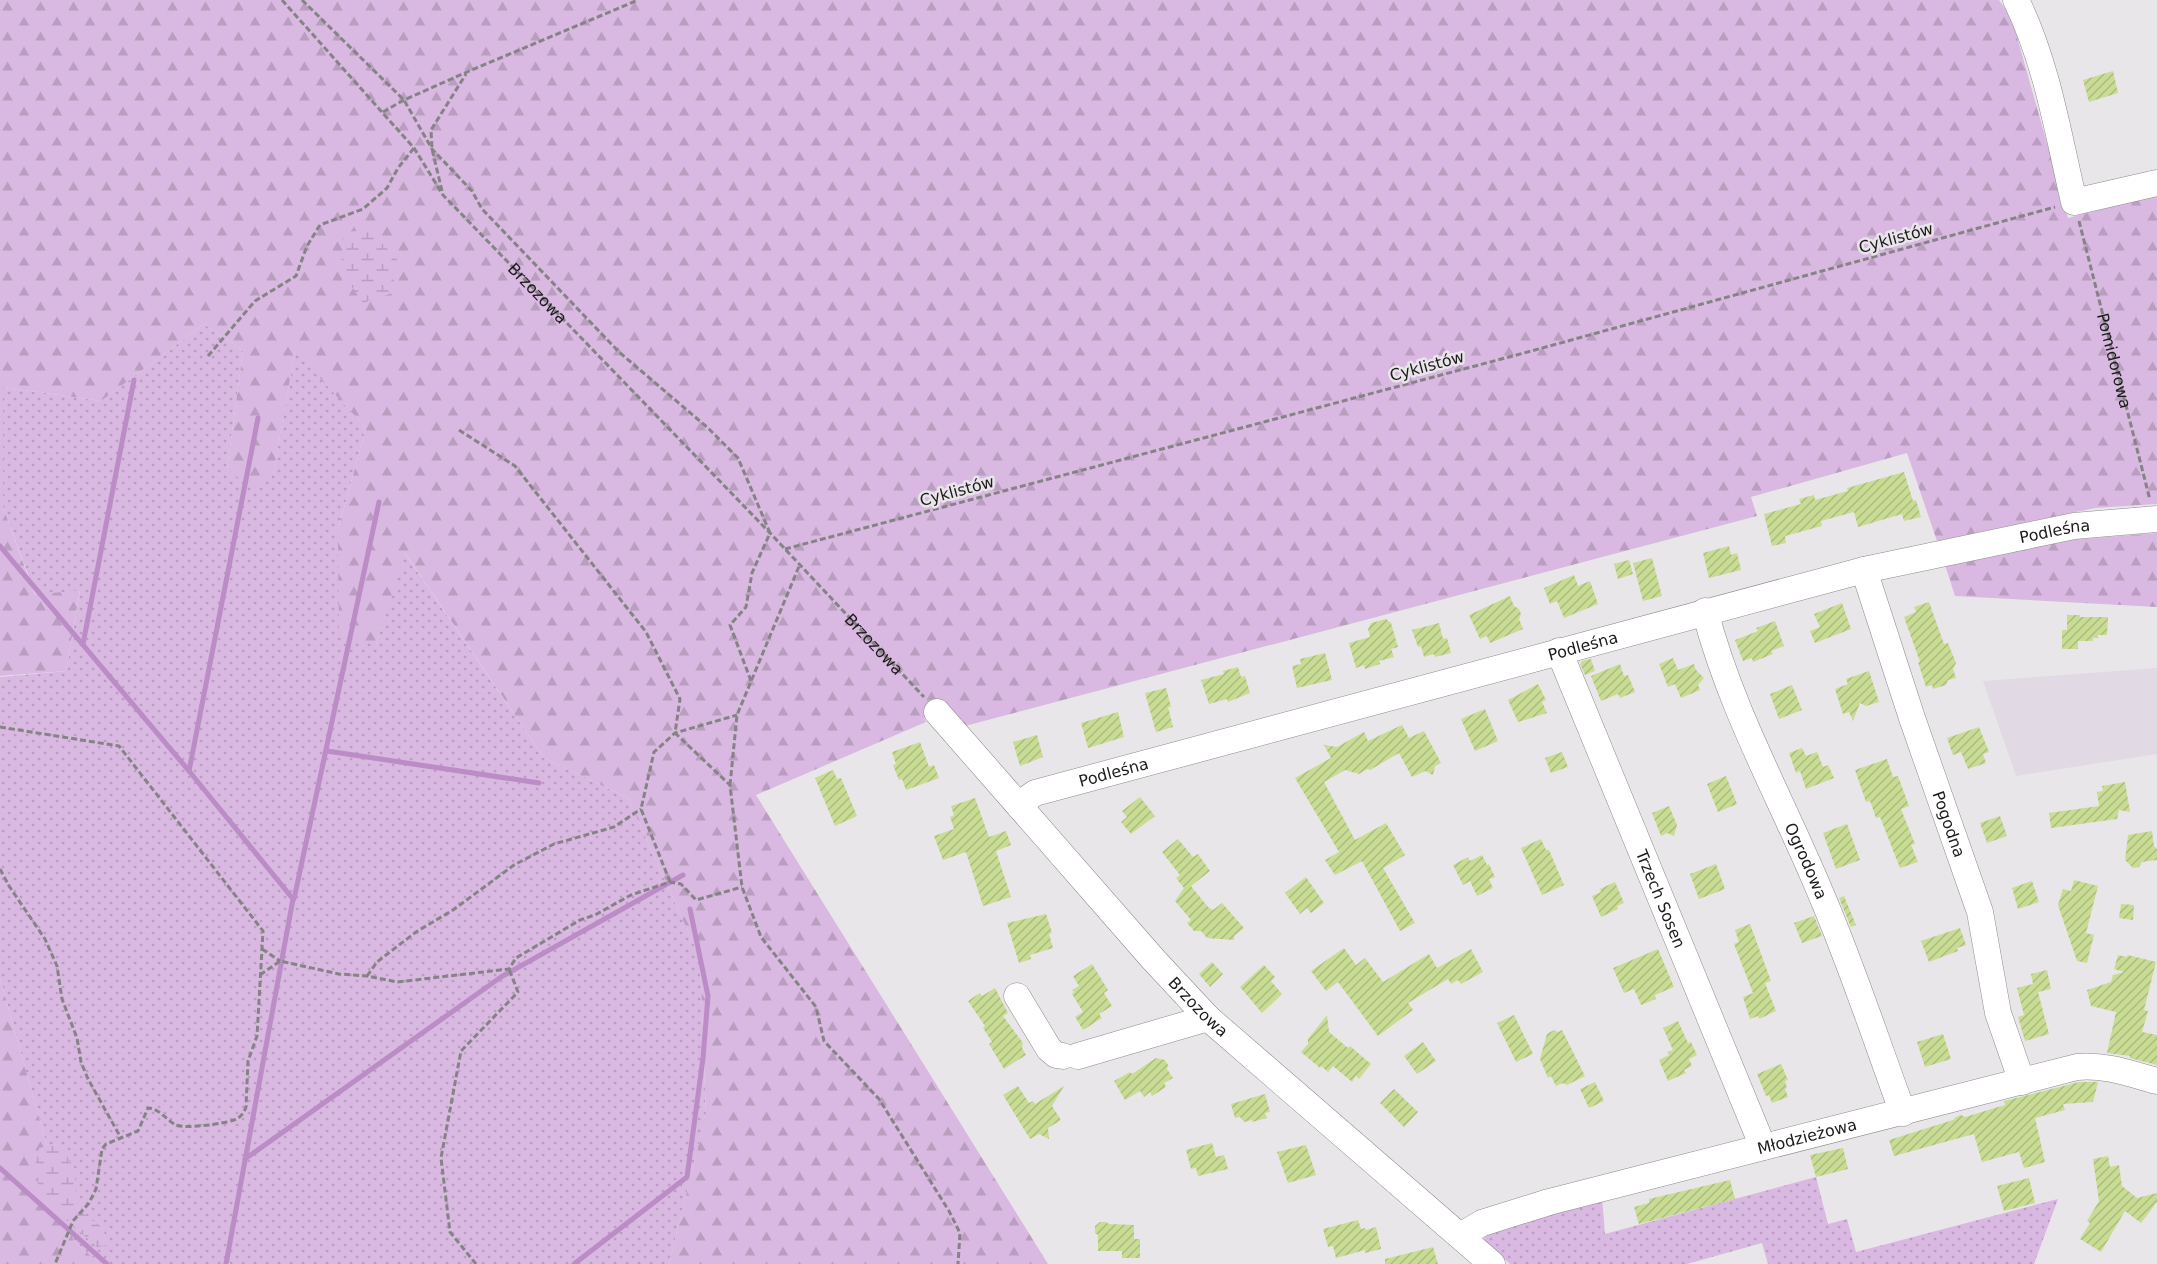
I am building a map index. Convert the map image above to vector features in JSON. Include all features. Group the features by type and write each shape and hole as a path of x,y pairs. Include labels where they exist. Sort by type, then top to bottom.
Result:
{"street":[{"path":"2016,0 2042,62 2074,202 2157,183"},
{"name":"Podleśna","path":"1021,808 1035,793 1864,570 2074,526 2156,519"},
{"name":"Pogodna","path":"1864,570 1912,718 1974,892 1987,945 1998,1013 2022,1082"},
{"name":"Ogrodowa","path":"1705,611 1722,667 1760,763 1821,894 1903,1113"},
{"name":"Trzech Sosen","path":"1559,651 1763,1147"},
{"name":"Brzozowa","path":"937,712 1153,959 1208,1018 1492,1264"},
{"path":"1017,996 1049,1049 1056,1055 1071,1056 1208,1018"},
{"name":"Młodzieżowa","path":"1460,1236 1482,1223 1549,1202 2089,1066 2157,1080"}],"path":[{"name":"Brzozowa","path":"282,0 414,148 443,195 800,564 937,712"},
{"path":"302,0 404,100 432,149 472,191 482,208 619,352 708,428 738,458 770,533 752,573 746,607 730,625 751,681"},
{"path":"383,112 404,100 467,72 638,0"},
{"path":"443,195 432,149 431,130 467,72"},
{"path":"208,356 255,301 296,276 307,246 320,225 363,209 387,188 398,168 414,148"},
{"name":"Pomidorowa","path":"2074,202 2156,519"},
{"name":"Cyklistów","path":"785,549 1512,356 2074,202"},
{"path":"459,430 515,466 646,632 680,699 675,733"},
{"path":"800,564 737,715 730,785 742,887 761,937 816,1007 824,1041 879,1099 949,1211 960,1233 958,1264"},
{"path":"670,882 641,809 654,752 675,733 737,715"},
{"path":"0,727 119,746 262,931 257,1036 248,1061 244,1113 234,1120 195,1126 177,1126 153,1108 148,1108 138,1131 106,1144 102,1149 96,1189 89,1203 73,1221 55,1264"},
{"path":"675,733 730,785"},
{"path":"367,976 377,962 416,932 453,910 514,865 554,844 614,827 641,809"},
{"path":"0,868 9,886 45,939 57,966 62,999 77,1038 81,1062 121,1138"},
{"path":"262,949 280,960 339,974 367,976 397,982 508,969 516,958 580,920 631,895 670,882 681,884 696,900 742,887"},
{"path":"260,975 280,960"},
{"path":"476,1264 450,1232 441,1158 461,1051 518,992 508,969"}],"shaded area":[{"path":"2157,668 2157,754 2016,776 1983,681"}],"green space":[{"path":"0,0 1999,0 2012,19 2068,218 2157,195 2157,504 2095,508 1937,541 1907,453 1751,497 1757,516 965,726 943,703 924,718 926,722 756,795 1048,1264 669,1264 706,1115 700,958 628,798 544,758 405,553 376,645 339,635 338,530 366,428 295,351 273,475 250,487 227,469 243,351 204,324 101,401 3,387 3,507 35,595 80,590 66,671 0,676"},
{"path":"368,229 397,259 392,293 363,303 341,271 343,233"},
{"path":"204,324 243,351 227,469 273,475 295,350 366,428 338,530 376,645 404,552 544,758 628,798 700,958 706,1116 669,1264 230,1264 227,1261 225,1264 101,1264 74,1242 0,978 0,677 66,671 80,591 36,596 3,507 3,387 101,401"},
{"path":"2157,533 2157,607 1955,596 1945,565 2068,540"},
{"path":"0,978 74,1242 101,1264 0,1264"},
{"path":"58,1143 75,1169 76,1198 84,1214 103,1228 108,1245 97,1247 44,1200 34,1172 39,1148"},
{"path":"1816,1177 1828,1224 1847,1219 1856,1252 2058,1199 2034,1264 1768,1264 1762,1243 1687,1264 1510,1264 1484,1242 1485,1231 1602,1197 1605,1234"}],"building":[{"path":"2113,71 2118,93 2089,102 2083,80"},
{"path":"1904,472 1913,501 1916,500 1921,517 1904,521 1902,514 1858,527 1854,512 1821,521 1822,526 1785,536 1786,543 1772,546 1764,514 1801,504 1799,499 1814,495 1815,500 1848,491 1847,488"},
{"path":"1729,546 1731,555 1737,553 1741,570 1709,578 1703,553"},
{"path":"1652,558 1662,596 1643,601 1633,563"},
{"path":"1629,560 1633,574 1618,579 1614,564"},
{"path":"1574,575 1578,586 1590,581 1598,604 1564,618 1557,601 1550,604 1544,588"},
{"path":"1510,596 1514,606 1521,614 1519,619 1523,629 1490,643 1487,636 1480,639 1469,615"},
{"path":"1929,602 1944,644 1948,643 1956,663 1953,669 1956,678 1948,680 1946,685 1933,689 1932,685 1926,687 1904,617 1916,612 1914,607"},
{"path":"1842,603 1851,629 1815,643 1810,631 1820,627 1814,614"},
{"path":"2067,615 2108,617 2107,635 2098,635 2098,638 2093,638 2093,641 2078,641 2078,649 2062,649 2062,630 2067,630"},
{"path":"1386,619 1391,623 1398,647 1391,649 1394,657 1379,661 1380,664 1365,669 1364,665 1356,668 1349,643 1370,637 1368,629 1371,623"},
{"path":"1775,621 1784,646 1771,651 1773,654 1753,662 1752,658 1743,661 1735,640 1758,631 1756,628"},
{"path":"1439,623 1443,639 1447,638 1451,653 1424,657 1412,630"},
{"path":"1325,653 1332,680 1297,688 1292,666 1301,664 1300,659"},
{"path":"1673,658 1678,670 1694,664 1696,670 1704,678 1698,685 1700,690 1681,698 1675,684 1668,687 1659,664"},
{"path":"1591,659 1595,671 1585,675 1580,664 1582,661"},
{"path":"1620,664 1624,676 1628,675 1635,692 1620,698 1618,694 1601,701 1591,676"},
{"path":"1238,667 1241,677 1245,676 1250,693 1228,702 1227,699 1209,704 1201,680 1224,674 1223,671"},
{"path":"1869,671 1879,702 1866,706 1860,703 1853,721 1849,712 1843,714 1835,689 1848,684 1846,679"},
{"path":"1538,684 1546,700 1542,702 1547,713 1518,722 1508,700"},
{"path":"1792,685 1802,710 1779,719 1770,694"},
{"path":"1166,688 1173,727 1156,732 1145,693"},
{"path":"1485,709 1498,741 1475,751 1461,719"},
{"path":"1118,712 1124,737 1088,748 1081,723"},
{"path":"1402,725 1409,738 1424,731 1441,763 1435,766 1433,775 1425,771 1412,777 1399,753 1370,770 1367,769 1359,774 1345,770 1324,782 1355,840 1386,823 1405,855 1383,868 1415,923 1400,931 1362,861 1335,875 1325,860 1339,852 1295,778 1331,758 1324,745 1337,747 1364,732 1368,741"},
{"path":"1979,727 1989,752 1983,754 1986,763 1968,769 1961,752 1953,755 1947,738"},
{"path":"1037,735 1043,757 1020,766 1013,742"},
{"path":"920,742 929,767 934,765 939,778 906,790 893,765 896,764 892,752"},
{"path":"1802,748 1806,756 1817,752 1823,767 1828,765 1834,778 1806,789 1800,771 1796,773 1789,753"},
{"path":"1562,752 1568,767 1551,773 1545,758"},
{"path":"1887,759 1893,777 1898,776 1909,806 1901,809 1915,844 1911,845 1918,862 1900,868 1880,817 1876,818 1870,801 1866,802 1855,770"},
{"path":"833,770 837,779 841,778 857,816 835,826 815,778"},
{"path":"1726,776 1737,804 1718,812 1707,784"},
{"path":"2125,782 2130,812 2119,810 2117,819 2051,828 2049,813 2099,806 2097,792 2103,791 2102,786"},
{"path":"1140,797 1155,816 1131,834 1121,822 1127,817 1122,811"},
{"path":"975,798 989,837 1006,831 1011,845 996,851 1011,897 983,906 966,852 943,860 934,836 954,829 950,817 954,815 951,806"},
{"path":"1669,806 1677,825 1674,836 1667,833 1661,836 1652,813"},
{"path":"2000,816 2007,836 1987,843 1980,823"},
{"path":"1847,824 1860,860 1836,869 1823,833"},
{"path":"2152,831 2154,846 2157,849 2157,860 2142,862 2139,867 2133,868 2125,860 2128,835"},
{"path":"1178,839 1193,857 1198,854 1210,871 1191,886 1213,910 1222,903 1244,928 1234,936 1234,940 1207,938 1201,931 1194,931 1187,923 1191,920 1175,901 1184,888 1176,878 1180,875 1162,852"},
{"path":"1541,839 1546,850 1549,850 1564,885 1542,895 1521,848"},
{"path":"1482,855 1495,877 1489,879 1493,888 1477,896 1470,881 1463,885 1453,865 1468,857 1470,861"},
{"path":"1716,864 1725,889 1699,899 1690,874"},
{"path":"1306,877 1324,903 1311,913 1307,908 1300,914 1285,893"},
{"path":"2074,880 2098,886 2086,933 2094,935 2087,963 2077,961 2058,905 2063,889 2071,891"},
{"path":"2032,881 2039,902 2018,909 2012,888"},
{"path":"1615,882 1624,903 1617,906 1618,909 1601,917 1592,896 1601,892 1600,889"},
{"path":"1844,896 1856,925 1851,927 1839,898"},
{"path":"2121,904 2134,905 2133,920 2119,918"},
{"path":"1046,914 1052,933 1049,934 1053,948 1030,955 1031,959 1019,963 1007,923"},
{"path":"1814,916 1822,936 1802,943 1794,923"},
{"path":"1750,924 1771,981 1765,983 1776,1011 1759,1019 1758,1016 1750,1019 1743,997 1753,993 1734,944 1739,942 1735,930"},
{"path":"1960,928 1966,945 1957,948 1958,951 1929,962 1921,941"},
{"path":"1344,948 1356,965 1365,958 1383,982 1429,954 1437,968 1471,949 1483,972 1461,984 1458,980 1451,984 1448,979 1408,1003 1413,1010 1378,1036 1338,982 1326,991 1311,971"},
{"path":"1658,949 1674,987 1655,995 1656,999 1641,1005 1634,989 1624,993 1613,968"},
{"path":"2118,955 2127,957 2128,955 2156,962 2144,1010 2148,1011 2142,1032 2157,1035 2157,1065 2130,1058 2130,1056 2107,1053 2116,1012 2091,1006 2087,990 2111,982 2113,975 2124,972 2114,969"},
{"path":"1212,962 1223,974 1210,987 1199,974"},
{"path":"1092,964 1108,990 1104,993 1112,1006 1099,1014 1102,1018 1083,1030 1075,1017 1083,1012 1072,994 1074,992 1072,990 1079,986 1073,976"},
{"path":"1264,965 1275,977 1271,981 1282,994 1262,1013 1240,987"},
{"path":"2047,970 2051,989 2038,992 2049,1034 2025,1041 2018,1017 2024,1015 2017,988 2033,984 2031,974"},
{"path":"995,988 1008,1013 1003,1016 1023,1043 1022,1048 1026,1055 1004,1069 989,1044 992,1042 983,1028 985,1026 968,1001 980,993 982,996"},
{"path":"1327,1015 1329,1032 1371,1064 1359,1079 1356,1076 1352,1082 1333,1066 1328,1072 1301,1052"},
{"path":"1514,1015 1533,1054 1516,1062 1497,1023"},
{"path":"1678,1021 1688,1043 1691,1042 1697,1055 1689,1059 1692,1066 1684,1070 1686,1073 1668,1081 1659,1060 1669,1055 1667,1052 1673,1050 1663,1028"},
{"path":"1554,1030 1558,1032 1562,1030 1585,1076 1567,1085 1563,1083 1556,1086 1551,1076 1548,1078 1540,1059 1547,1034"},
{"path":"1943,1034 1951,1059 1925,1067 1917,1042"},
{"path":"1423,1042 1436,1061 1417,1074 1404,1056"},
{"path":"1156,1058 1165,1060 1168,1065 1167,1069 1173,1078 1164,1083 1166,1087 1152,1096 1150,1092 1144,1097 1140,1091 1125,1100 1114,1081 1130,1072 1132,1074"},
{"path":"1781,1064 1788,1080 1785,1081 1787,1088 1785,1089 1788,1097 1772,1103 1769,1095 1766,1096 1757,1074"},
{"path":"1595,1082 1604,1101 1589,1108 1580,1089"},
{"path":"2079,1082 2098,1082 2093,1102 2063,1104 2065,1110 2035,1118 2045,1162 2024,1168 2019,1152 1982,1162 1974,1134 1894,1156 1889,1140 1953,1120 1961,1115 1965,1117 2005,1105 2004,1101"},
{"path":"1018,1086 1029,1103 1033,1101 1035,1104 1064,1086 1052,1106 1061,1120 1048,1128 1049,1139 1039,1134 1030,1139 1003,1095"},
{"path":"1394,1089 1418,1112 1404,1127 1380,1103"},
{"path":"1265,1094 1270,1112 1265,1113 1267,1118 1244,1122 1240,1117 1235,1118 1231,1104"},
{"path":"1212,1143 1216,1157 1224,1155 1228,1169 1198,1176 1196,1168 1191,1169 1186,1150"},
{"path":"1306,1145 1316,1175 1288,1183 1277,1152"},
{"path":"1843,1148 1848,1169 1816,1177 1810,1155"},
{"path":"2108,1156 2110,1167 2119,1165 2122,1186 2137,1198 2157,1193 2157,1202 2141,1223 2125,1211 2101,1252 2080,1239 2099,1201 2093,1159"},
{"path":"2029,1178 2035,1203 2004,1211 1997,1186"},
{"path":"1730,1180 1735,1199 1639,1224 1634,1207 1649,1203 1649,1199"},
{"path":"1358,1220 1361,1229 1376,1227 1381,1249 1365,1253 1365,1250 1336,1258 1333,1246 1328,1247 1323,1229"},
{"path":"1100,1222 1134,1225 1134,1239 1140,1239 1140,1258 1122,1258 1122,1251 1098,1251 1098,1235 1095,1233 1095,1226"},
{"path":"1433,1247 1438,1264 1385,1264 1385,1259"}],"waterway":[{"path":"83,644 134,380"},
{"path":"189,771 258,418"},
{"path":"294,899 379,502"},
{"path":"0,546 293,899 226,1264"},
{"path":"327,751 539,783"},
{"path":"245,1159 501,977 683,875"},
{"path":"574,1264 687,1177 703,1058 708,996 690,909"},
{"path":"0,1168 107,1264"}]}
